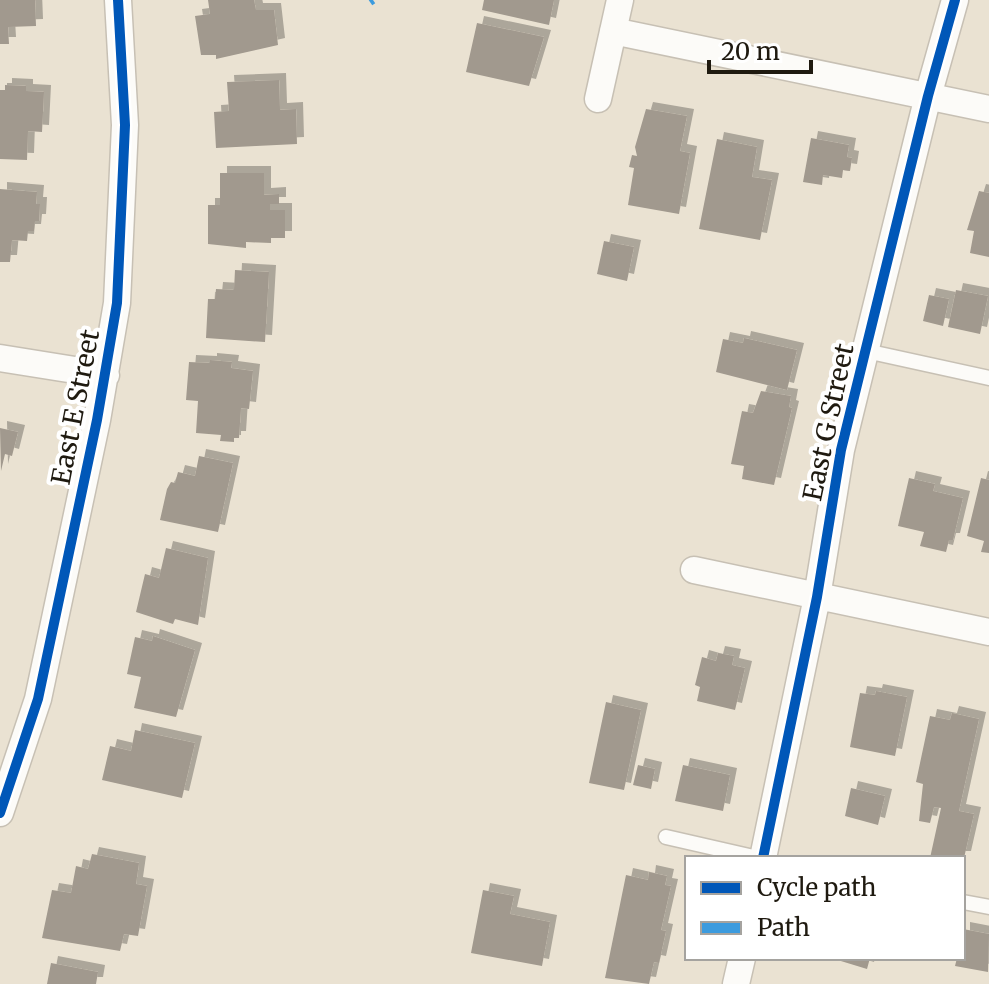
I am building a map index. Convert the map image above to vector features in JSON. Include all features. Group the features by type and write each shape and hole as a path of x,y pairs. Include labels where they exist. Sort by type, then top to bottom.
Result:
{"street":[{"name":"East E Street","path":"0,813 38,699 106,375 117,303 124,193 118,0"},
{"path":"598,99 620,0"},
{"name":"East G Street","path":"760,856 817,597 841,450 928,96 955,0"},
{"path":"613,31 989,109"},
{"path":"0,358 106,375"},
{"path":"694,570 989,632"},
{"path":"736,984 742,960"}],"lane":[{"path":"866,351 989,378"},
{"path":"666,837 751,856"},
{"path":"965,902 989,907"}],"building":[{"path":"0,0 35,0 36,26 8,27 9,44 0,44"},
{"path":"208,0 254,0 256,10 274,10 278,45 216,59 216,55 201,55 195,16 210,14"},
{"path":"484,0 554,0 549,25 482,10"},
{"path":"477,23 544,37 529,86 466,72"},
{"path":"279,80 280,110 296,109 297,144 216,148 214,112 229,111 227,82"},
{"path":"5,85 26,86 26,91 44,92 42,132 28,131 27,160 0,159 0,90 5,90"},
{"path":"646,109 687,116 680,151 690,153 679,214 628,205 634,168 629,167 632,155 637,156 635,147"},
{"path":"811,138 849,145 847,157 852,158 850,171 843,170 842,178 823,175 822,185 803,182"},
{"path":"717,139 757,147 752,177 772,180 760,240 699,229"},
{"path":"220,173 264,173 264,195 279,194 279,204 270,204 270,210 285,210 285,238 271,238 271,243 246,242 246,248 208,244 208,205 220,205"},
{"path":"0,189 37,192 36,204 40,204 39,221 35,221 34,231 28,231 27,241 12,240 10,262 0,262"},
{"path":"979,191 989,193 989,257 970,253 974,231 967,230"},
{"path":"604,241 634,247 627,281 597,274"},
{"path":"235,270 269,272 265,342 206,338 208,299 215,299 216,289 234,290"},
{"path":"956,290 988,296 980,334 948,327"},
{"path":"929,295 949,299 943,326 923,321"},
{"path":"744,338 797,350 787,390 716,372 723,339 743,343"},
{"path":"210,360 232,362 231,368 253,371 249,409 241,408 239,438 234,438 234,442 220,441 221,435 196,433 198,401 186,400 189,362 210,363"},
{"path":"761,391 791,396 789,407 792,408 774,485 742,479 744,466 731,464 742,411 753,413"},
{"path":"0,428 18,432 12,456 5,454 1,471"},
{"path":"199,456 233,463 218,532 160,520 171,482 175,483 178,472 195,476"},
{"path":"909,478 935,484 933,491 963,498 953,540 949,540 946,552 920,546 924,532 898,526"},
{"path":"981,478 989,480 989,553 981,552 984,541 967,536"},
{"path":"166,548 208,558 198,625 175,619 173,624 136,612 145,574 159,578"},
{"path":"153,636 195,650 176,717 134,708 141,677 127,674 135,637 152,641"},
{"path":"718,653 734,656 732,665 745,668 735,710 697,701 700,687 695,685 702,657 716,661"},
{"path":"876,691 907,697 895,756 850,747 860,693 875,695"},
{"path":"606,702 641,710 624,790 589,783"},
{"path":"952,713 979,719 959,811 974,814 964,856 930,856 941,808 934,807 930,823 919,821 923,784 916,782 930,716 950,720"},
{"path":"135,730 195,743 182,798 102,780 110,746 131,751"},
{"path":"638,765 655,769 651,789 633,785"},
{"path":"683,765 730,775 723,811 675,801"},
{"path":"851,788 885,796 878,825 845,816"},
{"path":"92,854 139,863 136,884 147,886 138,936 124,934 120,951 42,938 52,890 71,893 76,866 88,869"},
{"path":"649,872 667,876 665,885 671,886 661,930 666,931 659,963 654,962 649,984 605,978 626,875 648,880"},
{"path":"483,890 514,896 510,914 550,922 542,966 471,953"},
{"path":"965,929 989,934 988,972 955,966 956,960 965,960"},
{"path":"838,960 869,960 867,969"},
{"path":"51,963 98,972 96,984 47,984"}],"cycle path":[{"path":"0,813 38,699 97,420 117,303 125,125 118,0"},
{"path":"763,856 817,597 841,450 928,96 955,0"}]}
